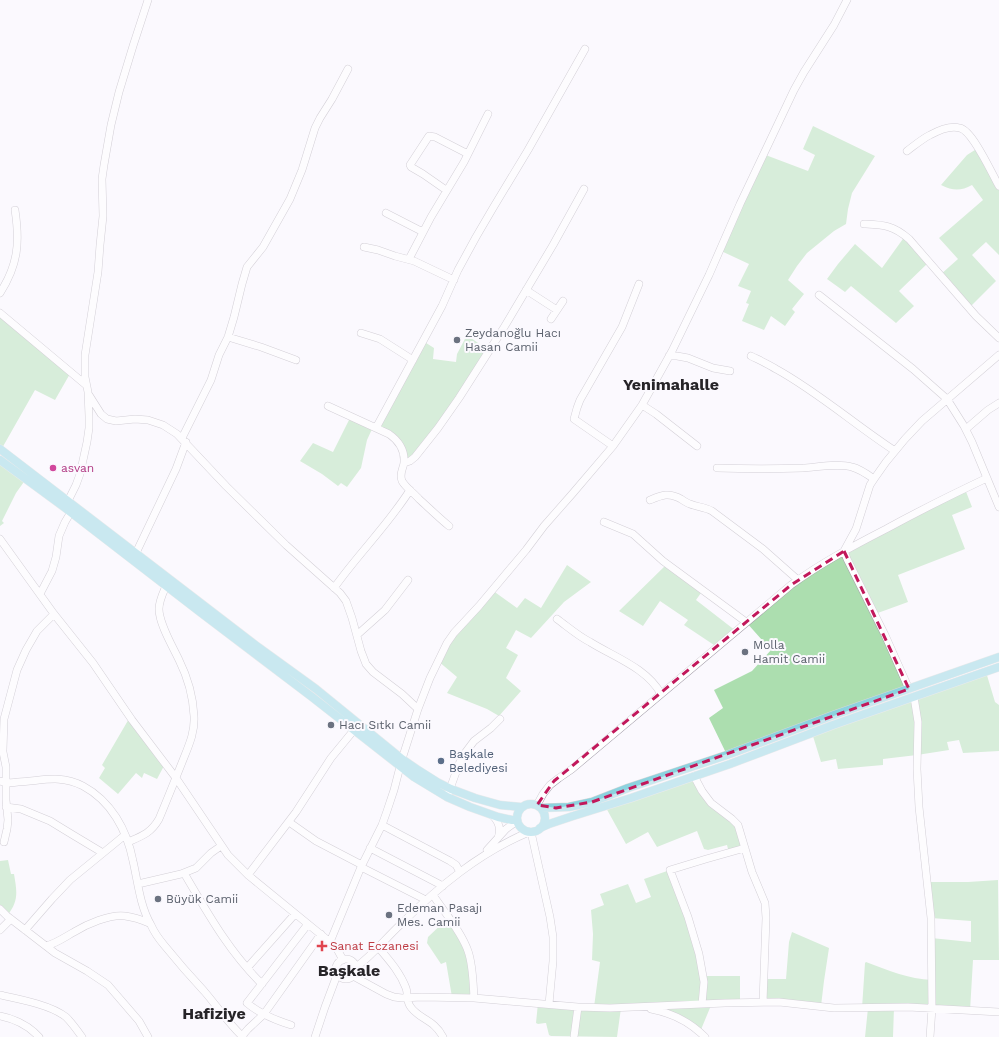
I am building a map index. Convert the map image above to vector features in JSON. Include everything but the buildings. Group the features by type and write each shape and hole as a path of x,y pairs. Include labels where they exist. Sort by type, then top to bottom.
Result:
{"main road":[{"path":"0,449 258,647 316,689 423,783 449,793 492,803 521,807"},
{"path":"0,460 71,512 354,730 401,763"},
{"path":"999,657 592,802 569,807 539,806 530,803 525,804 517,812 518,825 522,829 530,832 536,831 549,824 631,798 999,667"},
{"path":"449,793 470,807 493,816 517,821"},
{"path":"539,806 544,812 545,817 540,828"}],"street":[{"path":"68,501 80,474 87,442 89,416 85,355 99,259 103,216 102,179 106,153 121,85 148,0"},
{"path":"330,942 361,866 382,825 391,801 418,708 430,678 447,643 526,550 544,526 613,446 642,405 669,356 794,90 834,25 847,0"},
{"path":"376,428 493,208 528,150 584,49"},
{"path":"136,553 176,468 184,440 211,380 219,355 228,337 245,273 263,247 290,199 302,170 315,128 348,69"},
{"path":"409,259 446,190 468,154 488,114"},
{"path":"907,151 940,130 947,128 960,128 965,130 974,141 999,186"},
{"path":"446,190 410,165 429,136 435,137 468,154"},
{"path":"404,463 415,457 438,428 478,368 553,245 584,189"},
{"path":"0,293 10,276 16,256 18,238 16,210"},
{"path":"386,213 423,232"},
{"path":"864,224 881,224 889,226 909,239 976,316 999,338"},
{"path":"364,247 409,259 454,280"},
{"path":"613,446 574,419 580,400 622,327 639,284"},
{"path":"526,290 557,310"},
{"path":"819,295 913,369 947,399 966,429 999,507"},
{"path":"552,319 563,301"},
{"path":"0,313 87,389 101,414 107,419 116,421 135,419 148,420 170,429 184,440 226,486 340,593 346,601 361,651 368,668 418,708"},
{"path":"361,333 380,339 413,360"},
{"path":"228,337 296,360"},
{"path":"844,551 856,530 867,492 874,479 895,451 922,421 999,355"},
{"path":"669,356 688,358 713,368 730,371"},
{"path":"751,356 797,382 895,451"},
{"path":"966,429 988,410 999,403"},
{"path":"642,405 697,446"},
{"path":"328,406 389,434 396,439 404,458 401,473 402,480 410,490 448,526"},
{"path":"717,468 739,469 844,466 860,469 874,479"},
{"path":"539,806 547,789 554,781 572,769 798,580 844,551 987,478"},
{"path":"334,588 396,512 410,490"},
{"path":"650,500 660,496 670,495 689,504 712,511 763,549 798,580"},
{"path":"40,594 52,571 59,536 71,512"},
{"path":"604,522 633,534 663,561 746,622"},
{"path":"0,539 176,778 221,846 233,861 336,947 343,960"},
{"path":"844,551 885,635 909,689"},
{"path":"357,635 385,610 408,580"},
{"path":"25,930 62,888 102,853 126,838 147,833 156,825 176,778 192,737 194,718 193,702 187,677 167,636 160,614 159,609 161,598 166,586"},
{"path":"3,750 4,719 17,670 37,631 54,614"},
{"path":"557,619 590,642 642,673 654,684 661,694"},
{"path":"914,697 918,722 918,801 931,921 932,1008 930,1037"},
{"path":"449,793 459,764 465,752 474,741 500,719"},
{"path":"248,875 289,822 331,758 354,730"},
{"path":"0,742 6,767 3,782 7,825 4,842"},
{"path":"694,776 698,785 711,803 738,825 752,872 764,903 766,912 763,1002"},
{"path":"3,782 23,782 56,778 69,780 81,785 99,796 116,818 126,838 149,923 173,957 243,1037 248,1029 264,1014 321,934"},
{"path":"6,807 21,809 50,821 102,853"},
{"path":"493,816 499,826 500,832 498,838"},
{"path":"481,856 510,825 517,821"},
{"path":"289,822 316,841 426,900"},
{"path":"382,825 450,861 456,865 460,872"},
{"path":"356,967 364,962 426,900 460,872 481,856 512,839 530,832 550,917 553,937 554,961 549,1004"},
{"path":"138,884 184,873 196,868 221,846"},
{"path":"370,848 443,886"},
{"path":"702,1004 704,982 699,954 688,917 670,870 745,848"},
{"path":"184,873 221,934 247,968 262,984"},
{"path":"433,894 462,937 468,951 474,998"},
{"path":"0,908 11,919 46,946 108,985 139,1021 148,1037"},
{"path":"247,968 295,914"},
{"path":"46,946 60,941 86,926 110,917 126,916 149,923"},
{"path":"0,930 11,919"},
{"path":"291,1025 264,1014 247,1003 308,924"},
{"path":"378,947 400,975 407,988 408,1002 411,1008 436,1027 443,1037"},
{"path":"315,1037 337,975 336,967 338,962 348,959 353,962 356,967 356,972 349,979 344,980 337,975"},
{"path":"353,976 390,996 398,998 474,998 578,1007 610,1008 763,1002 794,1003 834,1008 894,1007 999,1012"},
{"path":"0,995 33,1003 59,1013 68,1019 82,1037"},
{"path":"574,1037 578,1007"},
{"path":"640,1007 656,1010 679,1018 692,1025 705,1037"},
{"path":"0,1016 23,1025 39,1037"}],"highlighted area":[{"path":"844,551 909,689 592,802 556,808 537,805 554,781 791,585"}],"green space":[{"path":"813,126 875,156 852,193 846,224 834,231 807,253 788,280 804,294 792,309 795,312 785,326 771,316 764,330 742,321 749,304 746,303 751,291 738,286 749,264 719,250 763,154 808,171 815,155 803,149"},
{"path":"978,148 999,186 999,255 986,242 972,255 996,281 969,308 940,275 958,259 939,238 983,200 972,185 957,190 941,185 967,155"},
{"path":"905,236 929,262 899,291 914,306 896,323 851,286 845,292 827,279 855,244 882,268"},
{"path":"0,313 71,372 55,400 35,390 1,450 0,449"},
{"path":"467,335 489,351 459,398 407,462 401,448 376,428 423,341 434,348 433,359 456,362 457,354"},
{"path":"351,416 373,427 367,440 361,468 347,487 341,483 338,486 322,474 300,461 313,443 333,452"},
{"path":"0,460 26,479 16,493 2,521 4,523 0,526"},
{"path":"965,489 972,507 952,515 965,549 898,575 908,602 875,614 909,689 727,755 709,718 723,708 714,690 752,671 771,650 746,622 812,570"},
{"path":"667,564 703,590 696,600 736,631 717,647 684,625 688,620 660,601 643,626 619,611"},
{"path":"567,565 591,582 564,602 531,638 516,630 506,648 518,655 506,678 521,691 499,716 487,709 447,693 457,677 438,661 447,643 492,590 517,608 525,598 541,608"},
{"path":"986,672 995,702 999,705 999,751 963,753 959,740 947,742 949,750 883,759 883,765 838,769 836,759 821,762 812,733"},
{"path":"130,717 165,764 157,779 144,773 142,778 136,773 118,794 99,778 105,768 102,765"},
{"path":"694,776 702,791 732,819 745,848 729,853 727,845 708,850 704,849 697,831 657,847 648,832 626,844 605,806"},
{"path":"8,860 11,874 14,874 16,896 14,906 7,916 0,909 0,861"},
{"path":"670,870 703,976 740,976 740,1002 712,1003 700,1032 655,1010 621,1008 617,1037 549,1035 546,1023 536,1023 538,1003 594,1007 600,962 592,960 593,934 591,910 604,905 600,894 628,884 636,903 651,897 644,879"},
{"path":"998,880 999,960 973,960 970,1011 894,1008 893,1037 865,1037 868,1008 862,1008 866,962 907,976 932,980 931,938 971,942 971,921 931,918 927,882"},
{"path":"448,918 468,951 474,998 452,997 446,962 441,964 427,943 428,937"},
{"path":"792,932 829,948 821,1006 763,1002 764,979 786,979 789,942"}],"place":[{"name":"Zeydanoğlu Hacı Hasan Camii","path":"457,340"},
{"name":"asvan","path":"53,468"},
{"name":"Molla Hamit Camii","path":"745,652"},
{"name":"Hacı Sıtkı Camii","path":"331,725"},
{"name":"Başkale Belediyesi","path":"441,761"},
{"name":"Büyük Camii","path":"158,899"},
{"name":"Edeman Pasajı Mes. Camii","path":"389,915"},
{"name":"Sanat Eczanesi","path":"322,946"}],"district":[{"name":"Yenimahalle","path":"671,384"},
{"name":"Başkale","path":"349,970"},
{"name":"Hafiziye","path":"214,1013"}]}
